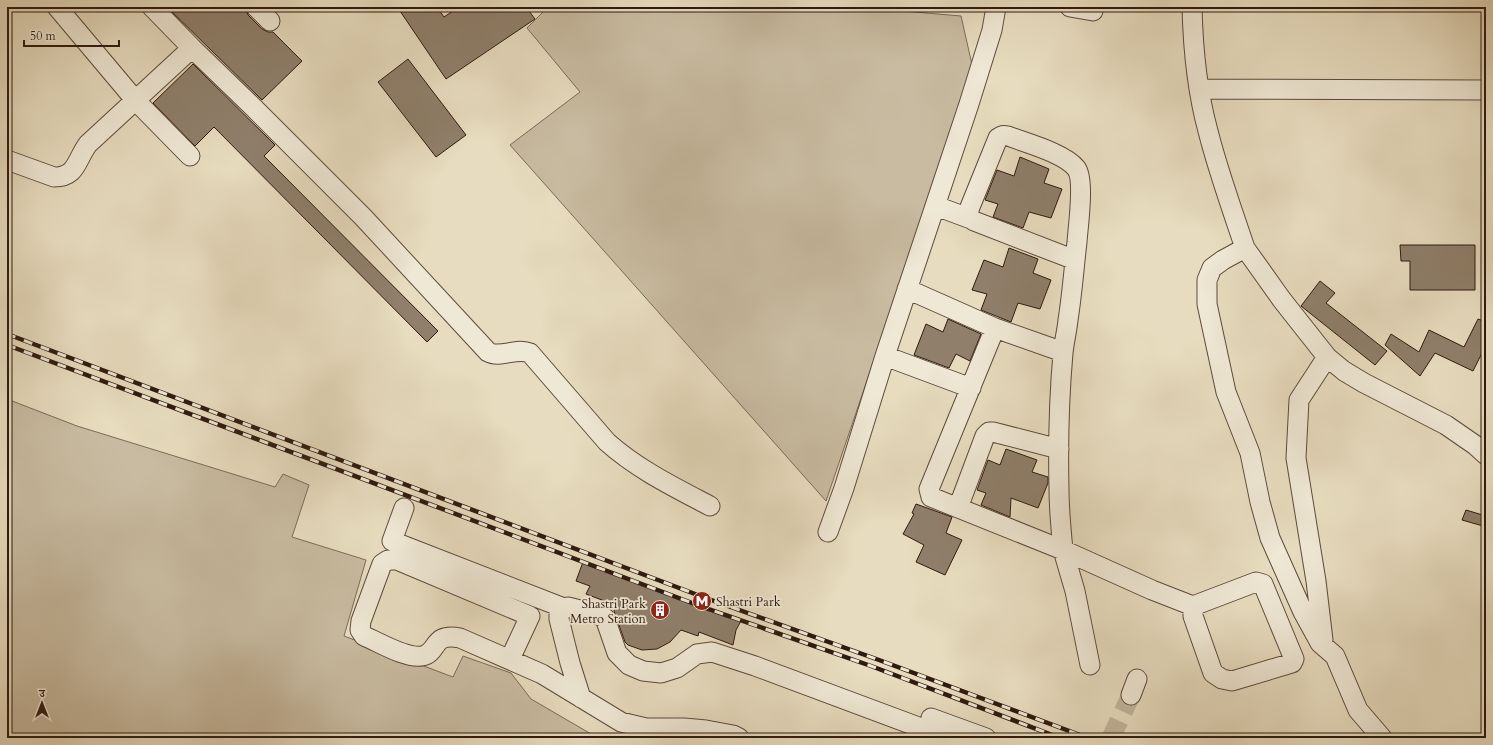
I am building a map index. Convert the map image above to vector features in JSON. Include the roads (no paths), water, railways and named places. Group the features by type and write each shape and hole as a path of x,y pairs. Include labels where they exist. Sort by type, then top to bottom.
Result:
{"street":[{"path":"57,7 136,101 190,156"},
{"path":"152,7 363,217 488,352 493,354 518,351 530,353 607,442 619,453 634,464 710,506"},
{"path":"256,7 270,20"},
{"path":"828,532 844,488 907,289 936,206 992,30 996,7"},
{"path":"1070,7 1093,11"},
{"path":"1192,7 1192,36 1199,89 1208,132 1245,248 1282,300 1327,357 1344,371 1446,426 1486,454"},
{"path":"7,160 54,178 68,176 72,172 82,152 88,144 192,48"},
{"path":"1199,89 1486,90"},
{"path":"971,219 968,216 968,212 1000,136 1008,136 1063,157 1076,168 1080,177 1081,190 1075,260 1063,352 1058,490 1063,550 1075,591 1090,665"},
{"path":"936,206 1075,260"},
{"path":"1245,248 1212,268 1207,280 1208,304 1226,392 1250,453 1260,502 1270,538 1303,612 1320,642 1335,656 1358,710 1382,738"},
{"path":"907,289 995,328 1063,352"},
{"path":"995,328 929,489 931,497 1063,550 1152,590 1193,606 1256,582 1263,584 1294,661 1292,663 1232,681 1222,679 1213,674 1193,616 1193,606"},
{"path":"885,356 971,388"},
{"path":"1324,646 1316,581 1296,458 1299,400 1327,357"},
{"path":"958,508 985,436 989,432 1059,449"},
{"path":"404,508 392,541 564,608 568,607 596,614 605,618 617,653 629,665 643,671 661,673 677,668 697,654 712,652 755,666 948,738"},
{"path":"510,659 530,616 397,560 388,560 382,564 361,621 360,630 364,636 408,655 422,656 428,653 443,638 450,636 460,638 542,674 621,722 646,728 684,728 706,730 734,735 739,738"},
{"path":"564,608 559,614 559,619 570,663 581,698"},
{"path":"755,666 774,660 986,738"}],"tunnel":[{"path":"1111,738 1131,695"}],"railway":[{"path":"7,334 703,597 879,660 1088,738"},
{"path":"7,345 700,606 871,666 1060,738"}],"place":[{"name":"Shastri Park","path":"702,601"},
{"name":"Shastri Park Metro Station","path":"660,610"}]}
